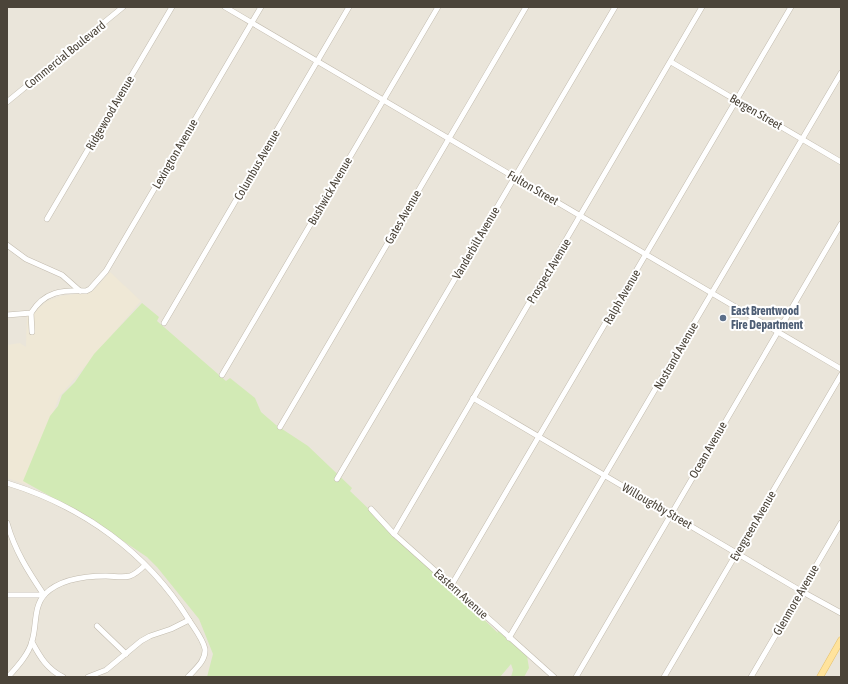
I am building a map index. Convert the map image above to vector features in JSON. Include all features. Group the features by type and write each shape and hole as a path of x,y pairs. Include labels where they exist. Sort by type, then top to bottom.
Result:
{"main road":[{"path":"820,677 841,640"}],"street":[{"name":"Commercial Boulevard","path":"7,102 123,7"},
{"name":"Ridgewood Avenue","path":"47,219 172,7"},
{"name":"Fulton Street","path":"225,7 841,368"},
{"name":"Lexington Avenue","path":"80,291 90,289 109,266 261,7"},
{"name":"Columbus Avenue","path":"164,323 350,7"},
{"name":"Bushwick Avenue","path":"222,375 438,7"},
{"name":"Gates Avenue","path":"280,427 526,7"},
{"name":"Vanderbilt Avenue","path":"337,479 615,7"},
{"name":"Prospect Avenue","path":"394,534 702,7"},
{"name":"Ralph Avenue","path":"452,586 791,7"},
{"name":"Bergen Street","path":"671,62 841,162"},
{"name":"Nostrand Avenue","path":"509,638 841,73"},
{"name":"Ocean Avenue","path":"576,677 841,224"},
{"path":"7,245 26,259 62,275 80,291"},
{"path":"32,332 31,313 39,302 51,294 58,292 80,291"},
{"path":"7,315 15,313 31,313"},
{"name":"Evergreen Avenue","path":"664,677 841,375"},
{"name":"Willoughby Street","path":"473,398 841,613"},
{"path":"7,483 30,490 74,510 109,533 145,565 171,594 200,637 205,650 203,661 188,677"},
{"name":"Eastern Avenue","path":"371,509 394,534 554,677"},
{"path":"7,523 25,567 44,595"},
{"name":"Glenmore Avenue","path":"751,677 841,524"},
{"path":"8,677 20,662 32,642 37,610 44,595 58,585 74,580 92,577 132,576 145,565"},
{"path":"7,595 44,595"},
{"path":"88,677 106,670 141,641 150,636 171,630 189,620"},
{"path":"97,626 126,654"},
{"path":"32,642 50,670 63,677"}],"shaded area":[{"path":"7,7 841,7 841,633 836,643 841,646 841,677 7,677"},
{"path":"110,272 141,301 59,397 28,485 7,478 7,345 20,343 26,347 27,315 35,313 35,311 47,301 61,296 90,292 94,290"}],"green space":[{"path":"142,303 159,317 157,321 226,381 230,378 255,398 261,412 276,425 308,446 352,488 350,491 498,633 497,630 527,656 529,668 524,677 511,677 513,670 511,664 500,677 207,677 213,654 199,619 157,567 147,557 89,518 23,481 50,416 58,406 62,395 75,382 94,354"}],"place":[{"name":"East Brentwood Fire Department","path":"723,318"}]}
